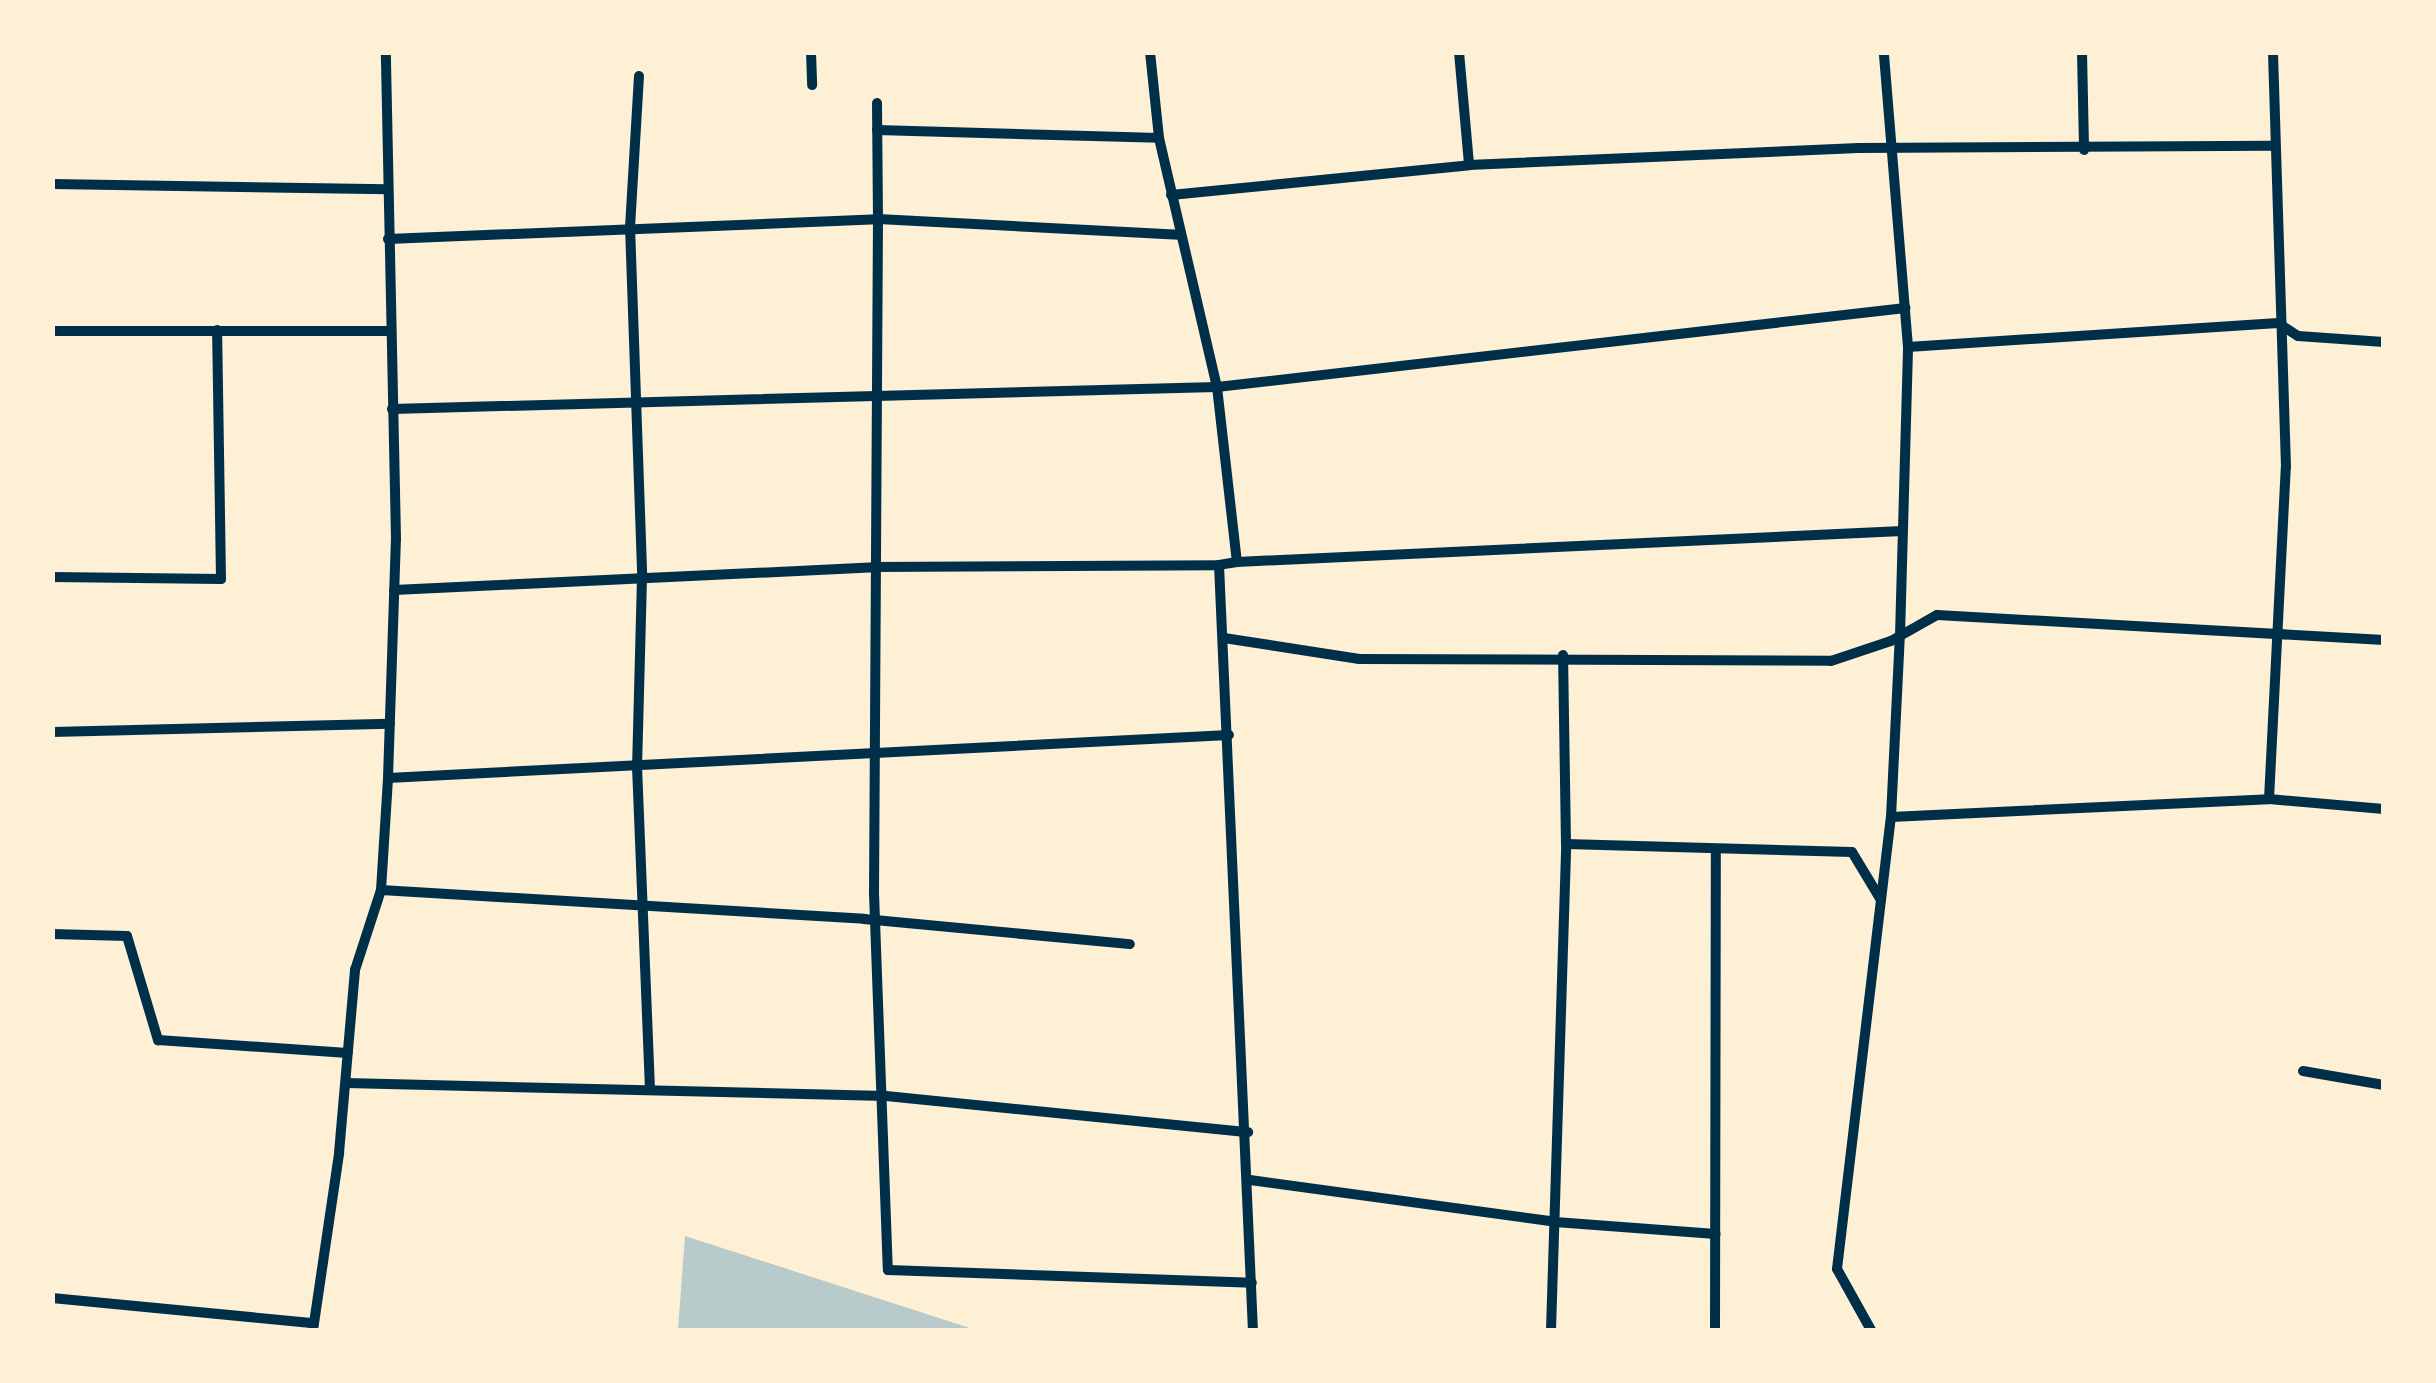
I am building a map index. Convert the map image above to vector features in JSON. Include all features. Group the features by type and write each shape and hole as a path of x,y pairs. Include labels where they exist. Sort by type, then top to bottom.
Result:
{"street":[{"path":"52,1298 313,1327 346,1083 356,970 380,890 388,778 394,590 386,52"},
{"path":"812,52 812,85"},
{"path":"1150,52 1158,138 1217,387 1237,562"},
{"path":"1459,52 1469,165"},
{"path":"1871,1330 1837,1269 1891,817 1900,636 1908,347 1884,52"},
{"path":"2082,52 2084,150"},
{"path":"2269,799 2286,467 2272,146 2273,52"},
{"path":"639,76 630,226 642,578 637,766 650,1090"},
{"path":"877,104 875,920 886,1096 888,1270 1252,1284"},
{"path":"878,130 1158,138"},
{"path":"1170,195 1469,165 1892,151 2272,146"},
{"path":"52,184 387,189"},
{"path":"388,238 878,219 1179,235"},
{"path":"392,409 1217,387 1905,308"},
{"path":"1908,347 2278,323 2298,336 2384,342"},
{"path":"52,330 390,331"},
{"path":"52,578 221,579 217,330"},
{"path":"394,590 874,567 1219,566 1237,562 1902,531"},
{"path":"1219,566 1248,1132 1253,1330"},
{"path":"1224,638 1359,658 1563,655 1831,661 1900,636 1937,615 2384,640"},
{"path":"1551,1330 1566,844 1563,655"},
{"path":"52,732 390,724"},
{"path":"388,778 1230,736"},
{"path":"1891,817 2269,799 2384,810"},
{"path":"1566,844 1852,852 1882,901"},
{"path":"1715,1330 1716,851"},
{"path":"380,890 875,920 1130,944"},
{"path":"52,934 127,936 158,1040 348,1053"},
{"path":"2303,1070 2384,1085"},
{"path":"346,1083 886,1096 1248,1132"},
{"path":"1250,1180 1554,1222 1716,1234"}],"shaded area":[{"path":"685,1236 976,1330 678,1330"}]}
